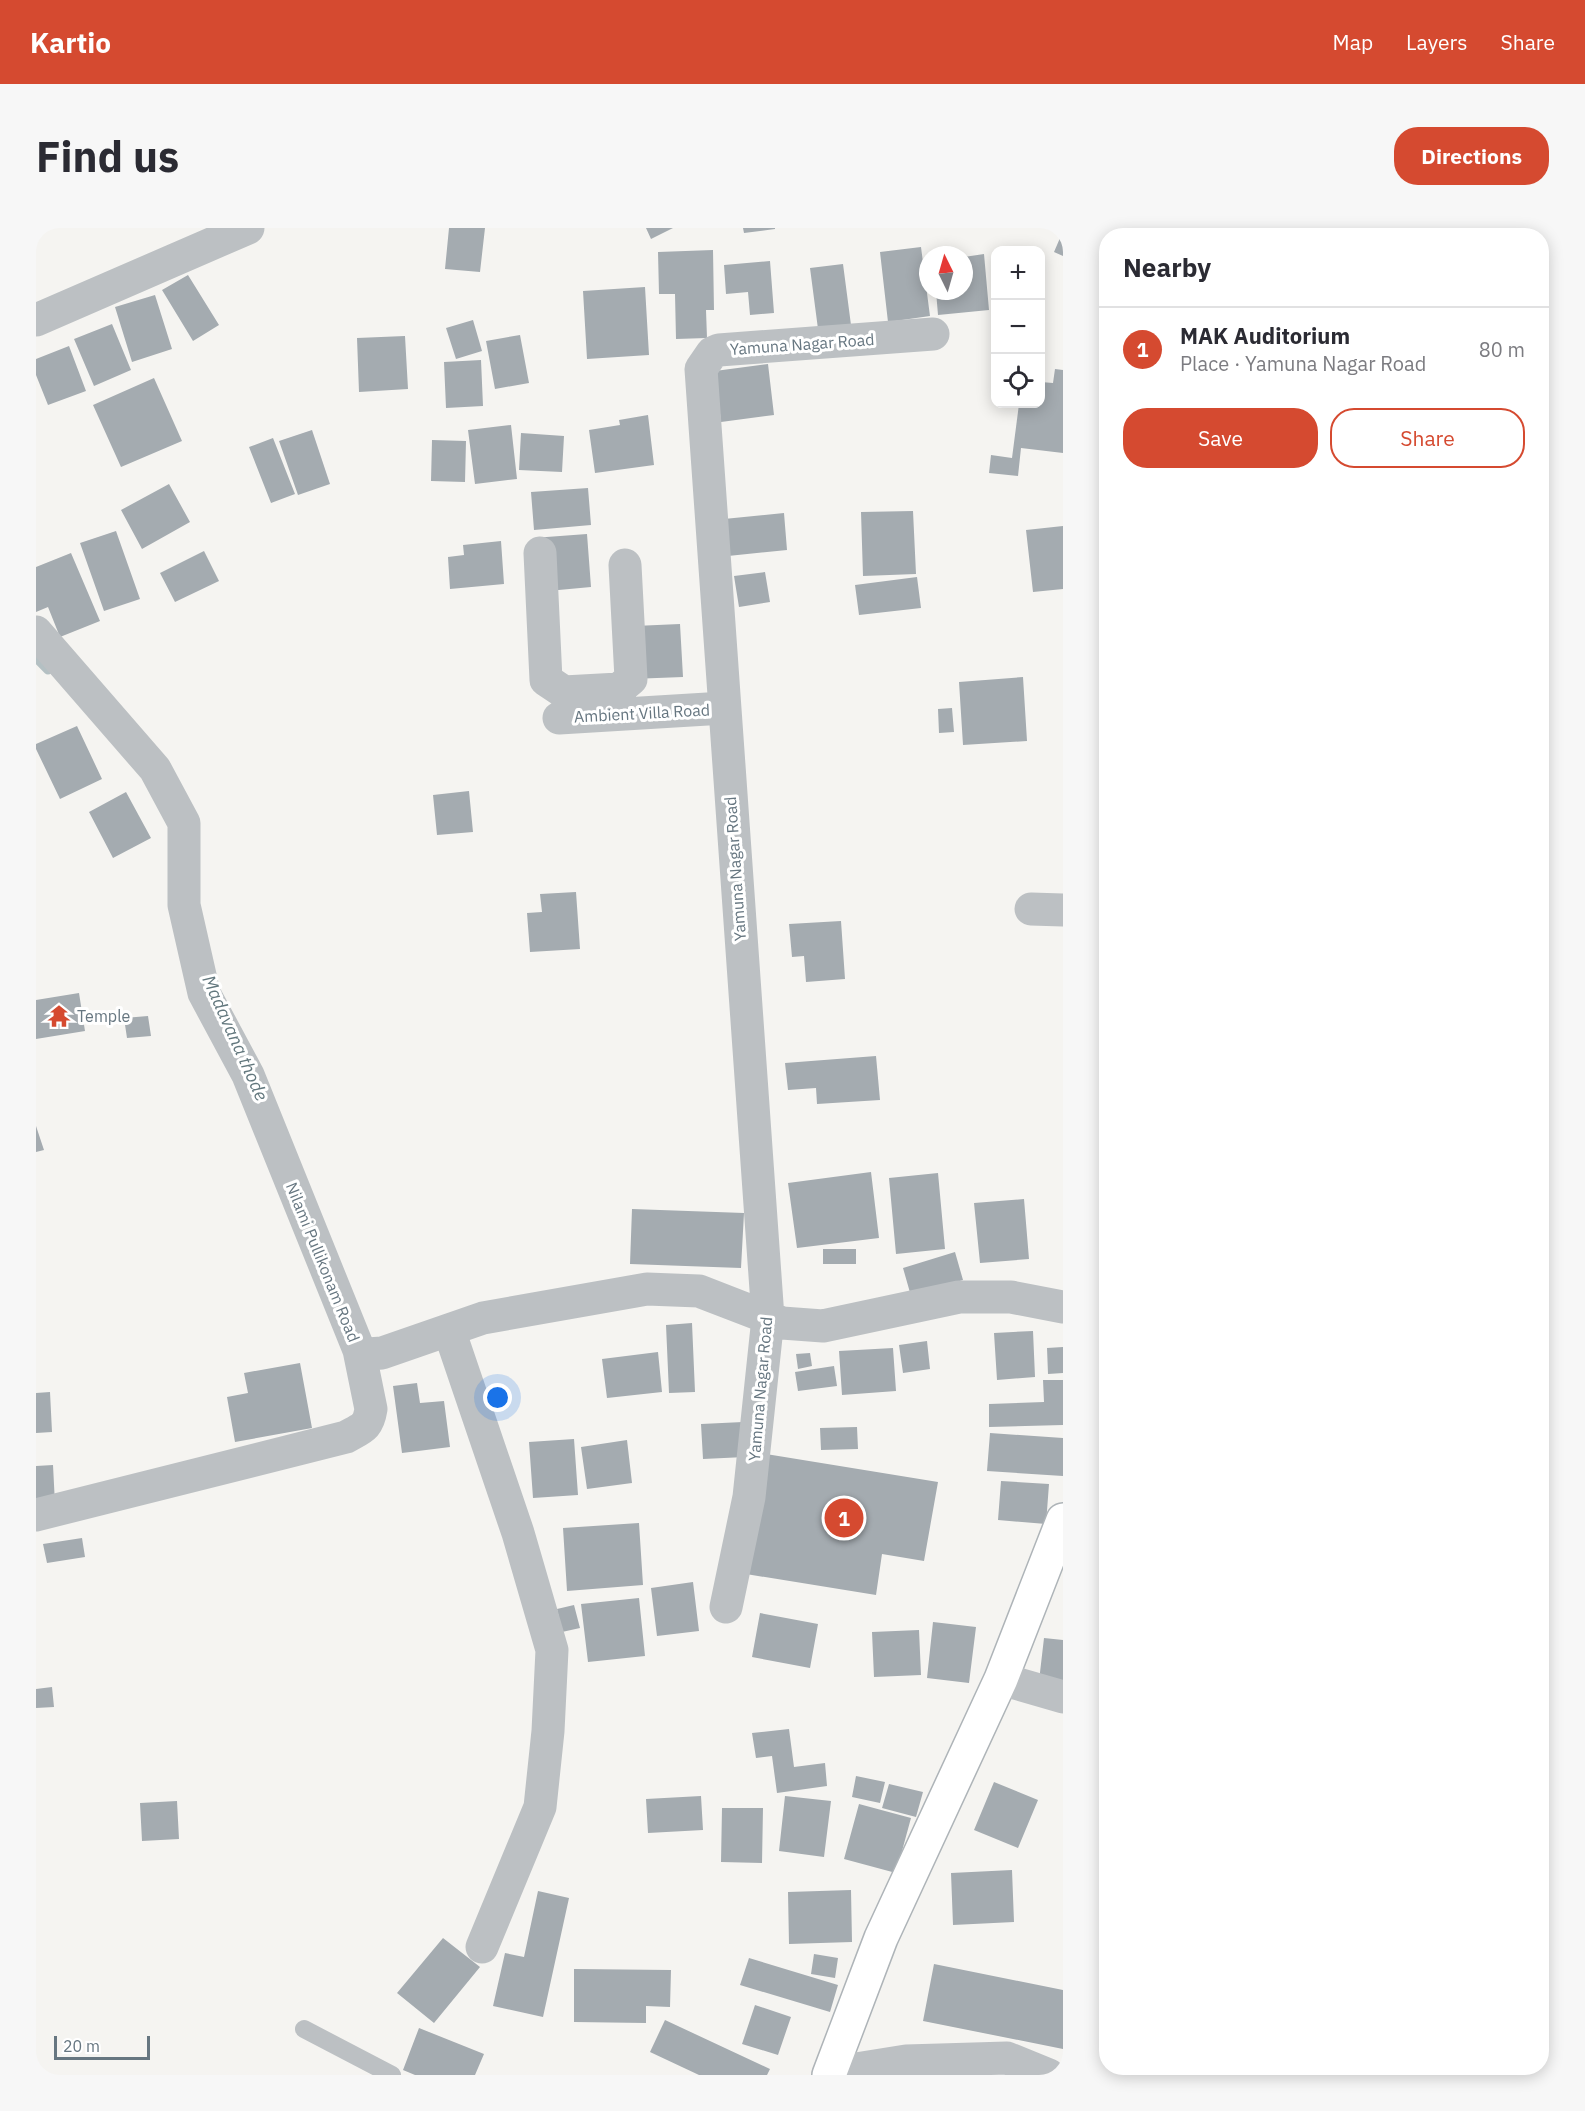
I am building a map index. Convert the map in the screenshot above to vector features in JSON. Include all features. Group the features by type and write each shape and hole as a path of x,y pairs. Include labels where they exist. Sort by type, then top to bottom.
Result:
{"main road":[{"path":"830,2074 880,1938 1001,1679 1063,1520"}],"street":[{"path":"36,320 248,228"},
{"name":"Yamuna Nagar Road","path":"726,1607 749,1497 768,1318 701,369 711,353 719,350 933,334"},
{"path":"540,553 546,680 564,692 620,702 631,679 625,565"},
{"name":"Nilami Pullikonam Road","path":"36,632 155,769 184,823 183,905 204,993 248,1075 359,1350 368,1354 382,1353 483,1318 647,1289 699,1291 782,1323 823,1326 959,1297 1011,1297 1063,1307"},
{"name":"Ambient Villa Road","path":"559,718 620,702 724,708"},
{"path":"449,1330 518,1533 552,1650 548,1731 540,1807 482,1947"},
{"path":"36,1515 346,1437 365,1427 370,1419 371,1403 359,1350"},
{"path":"1001,1679 1063,1697"},
{"path":"830,2074 906,2061 1007,2058 1049,2075"}],"lane":[{"path":"304,2030 392,2075"}],"building":[{"path":"449,228 485,228 480,272 445,269"},
{"path":"646,228 673,228 651,239"},
{"path":"743,228 775,228 775,229 744,233"},
{"path":"1063,231 1063,256 1054,252"},
{"path":"919,247 919,300 928,300 930,316 888,322 880,252"},
{"path":"713,250 714,310 706,310 707,338 676,339 675,294 659,294 658,252"},
{"path":"984,254 989,310 938,315 937,300 973,300 973,256"},
{"path":"770,261 774,313 750,315 748,292 726,294 724,265"},
{"path":"843,264 851,325 818,329 810,268"},
{"path":"188,275 219,325 193,341 162,290"},
{"path":"645,287 649,355 587,359 583,291"},
{"path":"155,295 172,349 132,362 115,307"},
{"path":"473,320 482,351 456,359 446,328"},
{"path":"112,324 131,370 94,386 74,339"},
{"path":"520,335 529,383 495,389 486,341"},
{"path":"405,336 408,389 359,392 357,338"},
{"path":"69,346 86,391 48,405 36,375 36,359"},
{"path":"481,360 483,406 446,408 444,362"},
{"path":"768,364 774,415 721,422 715,371"},
{"path":"1055,369 1063,370 1063,453 1021,448 1018,476 989,473 991,455 1012,458 1018,408 1045,408 1045,382 1053,383"},
{"path":"154,378 182,441 121,467 93,405"},
{"path":"648,415 654,465 595,473 589,430 620,425 619,420"},
{"path":"511,425 517,479 475,484 468,430"},
{"path":"312,430 330,484 298,495 279,441"},
{"path":"521,433 564,436 562,472 519,470"},
{"path":"273,438 295,494 271,503 249,447"},
{"path":"432,440 466,441 465,482 431,481"},
{"path":"169,484 190,522 142,549 121,510"},
{"path":"588,488 591,525 534,530 531,492"},
{"path":"913,511 916,574 863,576 861,512"},
{"path":"784,513 787,550 728,556 724,519"},
{"path":"1063,526 1063,589 1033,592 1026,530"},
{"path":"116,531 140,599 104,611 80,543"},
{"path":"587,534 591,587 537,592 533,538"},
{"path":"501,541 504,584 450,589 448,557 464,555 463,545"},
{"path":"204,551 219,581 175,602 160,573"},
{"path":"71,553 100,621 60,637 48,607 36,612 36,567"},
{"path":"765,572 770,602 739,607 734,576"},
{"path":"917,577 921,608 859,615 855,585"},
{"path":"680,624 683,677 631,679 612,627"},
{"path":"1023,677 1027,741 963,745 959,682"},
{"path":"952,708 954,732 939,733 938,709"},
{"path":"77,726 102,779 60,799 36,749 36,744"},
{"path":"469,791 473,832 437,835 433,795"},
{"path":"126,792 151,838 113,858 89,812"},
{"path":"576,892 580,949 530,952 527,913 542,912 540,894"},
{"path":"841,921 845,979 806,982 804,956 792,957 789,924"},
{"name":"Temple","path":"79,993 85,1031 36,1039 36,1000"},
{"path":"148,1016 151,1036 127,1038 124,1018"},
{"path":"876,1056 880,1100 817,1104 816,1088 788,1090 785,1063"},
{"path":"36,1126 44,1150 36,1152"},
{"path":"871,1172 879,1238 797,1248 788,1183"},
{"path":"938,1173 945,1249 896,1254 889,1178"},
{"path":"1024,1199 1029,1259 980,1263 974,1203"},
{"path":"632,1209 744,1213 741,1268 630,1264"},
{"path":"823,1249 856,1249 856,1264 823,1264"},
{"path":"955,1252 963,1280 911,1296 903,1268"},
{"path":"692,1323 695,1392 669,1393 666,1325"},
{"path":"1033,1331 1035,1377 997,1380 994,1333"},
{"path":"927,1341 930,1369 903,1373 899,1345"},
{"path":"1063,1347 1063,1373 1048,1374 1047,1348"},
{"path":"893,1348 896,1391 842,1395 839,1351"},
{"path":"658,1352 662,1392 607,1398 602,1359"},
{"path":"810,1353 812,1366 798,1369 796,1354"},
{"path":"300,1363 312,1428 235,1442 227,1397 248,1393 244,1373"},
{"path":"834,1366 837,1386 798,1391 795,1372"},
{"path":"1043,1380 1063,1380 1063,1425 989,1427 989,1404 1044,1402"},
{"path":"417,1383 420,1403 444,1401 450,1447 402,1453 393,1386"},
{"path":"50,1392 52,1432 36,1433 36,1393"},
{"path":"743,1422 745,1457 703,1459 701,1424"},
{"path":"857,1427 858,1449 821,1450 820,1428"},
{"path":"990,1433 1063,1438 1063,1476 987,1471"},
{"path":"574,1439 578,1495 533,1498 529,1442"},
{"path":"627,1440 632,1483 587,1489 581,1447"},
{"path":"766,1454 938,1482 924,1561 882,1554 876,1595 746,1574"},
{"path":"53,1465 55,1504 36,1505 36,1466"},
{"path":"1001,1481 1049,1484 1046,1524 998,1520"},
{"path":"639,1523 643,1585 567,1591 563,1528"},
{"path":"82,1538 85,1557 47,1563 43,1544"},
{"path":"693,1582 699,1631 657,1636 651,1588"},
{"path":"639,1598 645,1656 588,1662 581,1604"},
{"path":"574,1605 580,1628 562,1632 557,1609"},
{"path":"760,1613 818,1624 810,1668 752,1657"},
{"path":"933,1622 976,1627 969,1683 927,1678"},
{"path":"919,1630 921,1675 874,1677 872,1632"},
{"path":"1044,1638 1063,1640 1063,1684 1039,1681"},
{"path":"52,1687 54,1707 36,1708 36,1689"},
{"path":"789,1729 794,1767 825,1763 827,1786 777,1793 772,1756 756,1758 752,1733"},
{"path":"856,1776 885,1782 880,1803 852,1797"},
{"path":"994,1782 1038,1800 1018,1848 974,1830"},
{"path":"889,1784 923,1792 916,1817 882,1808"},
{"path":"701,1796 703,1830 648,1833 646,1799"},
{"path":"785,1796 831,1801 824,1857 779,1851"},
{"path":"177,1801 179,1839 142,1841 140,1803"},
{"path":"859,1804 911,1818 896,1873 844,1859"},
{"path":"722,1808 763,1808 762,1863 721,1862"},
{"path":"1012,1870 1014,1922 953,1925 951,1873"},
{"path":"851,1890 852,1942 789,1944 788,1892"},
{"path":"538,1891 569,1898 543,2017 493,2006 505,1953 524,1957"},
{"path":"443,1938 480,1967 434,2023 397,1993"},
{"path":"814,1954 838,1958 835,1978 811,1974"},
{"path":"749,1958 838,1985 830,2012 740,1985"},
{"path":"934,1964 1063,1990 1063,2049 923,2021"},
{"path":"574,1969 671,1970 670,2007 646,2006 646,2023 574,2022"},
{"path":"755,2005 791,2017 778,2055 742,2044"},
{"path":"665,2020 770,2069 767,2075 699,2075 650,2052"},
{"path":"419,2028 484,2054 475,2075 415,2075 403,2070"}],"waterway":[{"name":"Madavana thode","path":"36,658 48,670"}],"place":[{"name":"Temple","path":"59,1016"},
{"name":"MAK Auditorium","path":"844,1518"}]}
